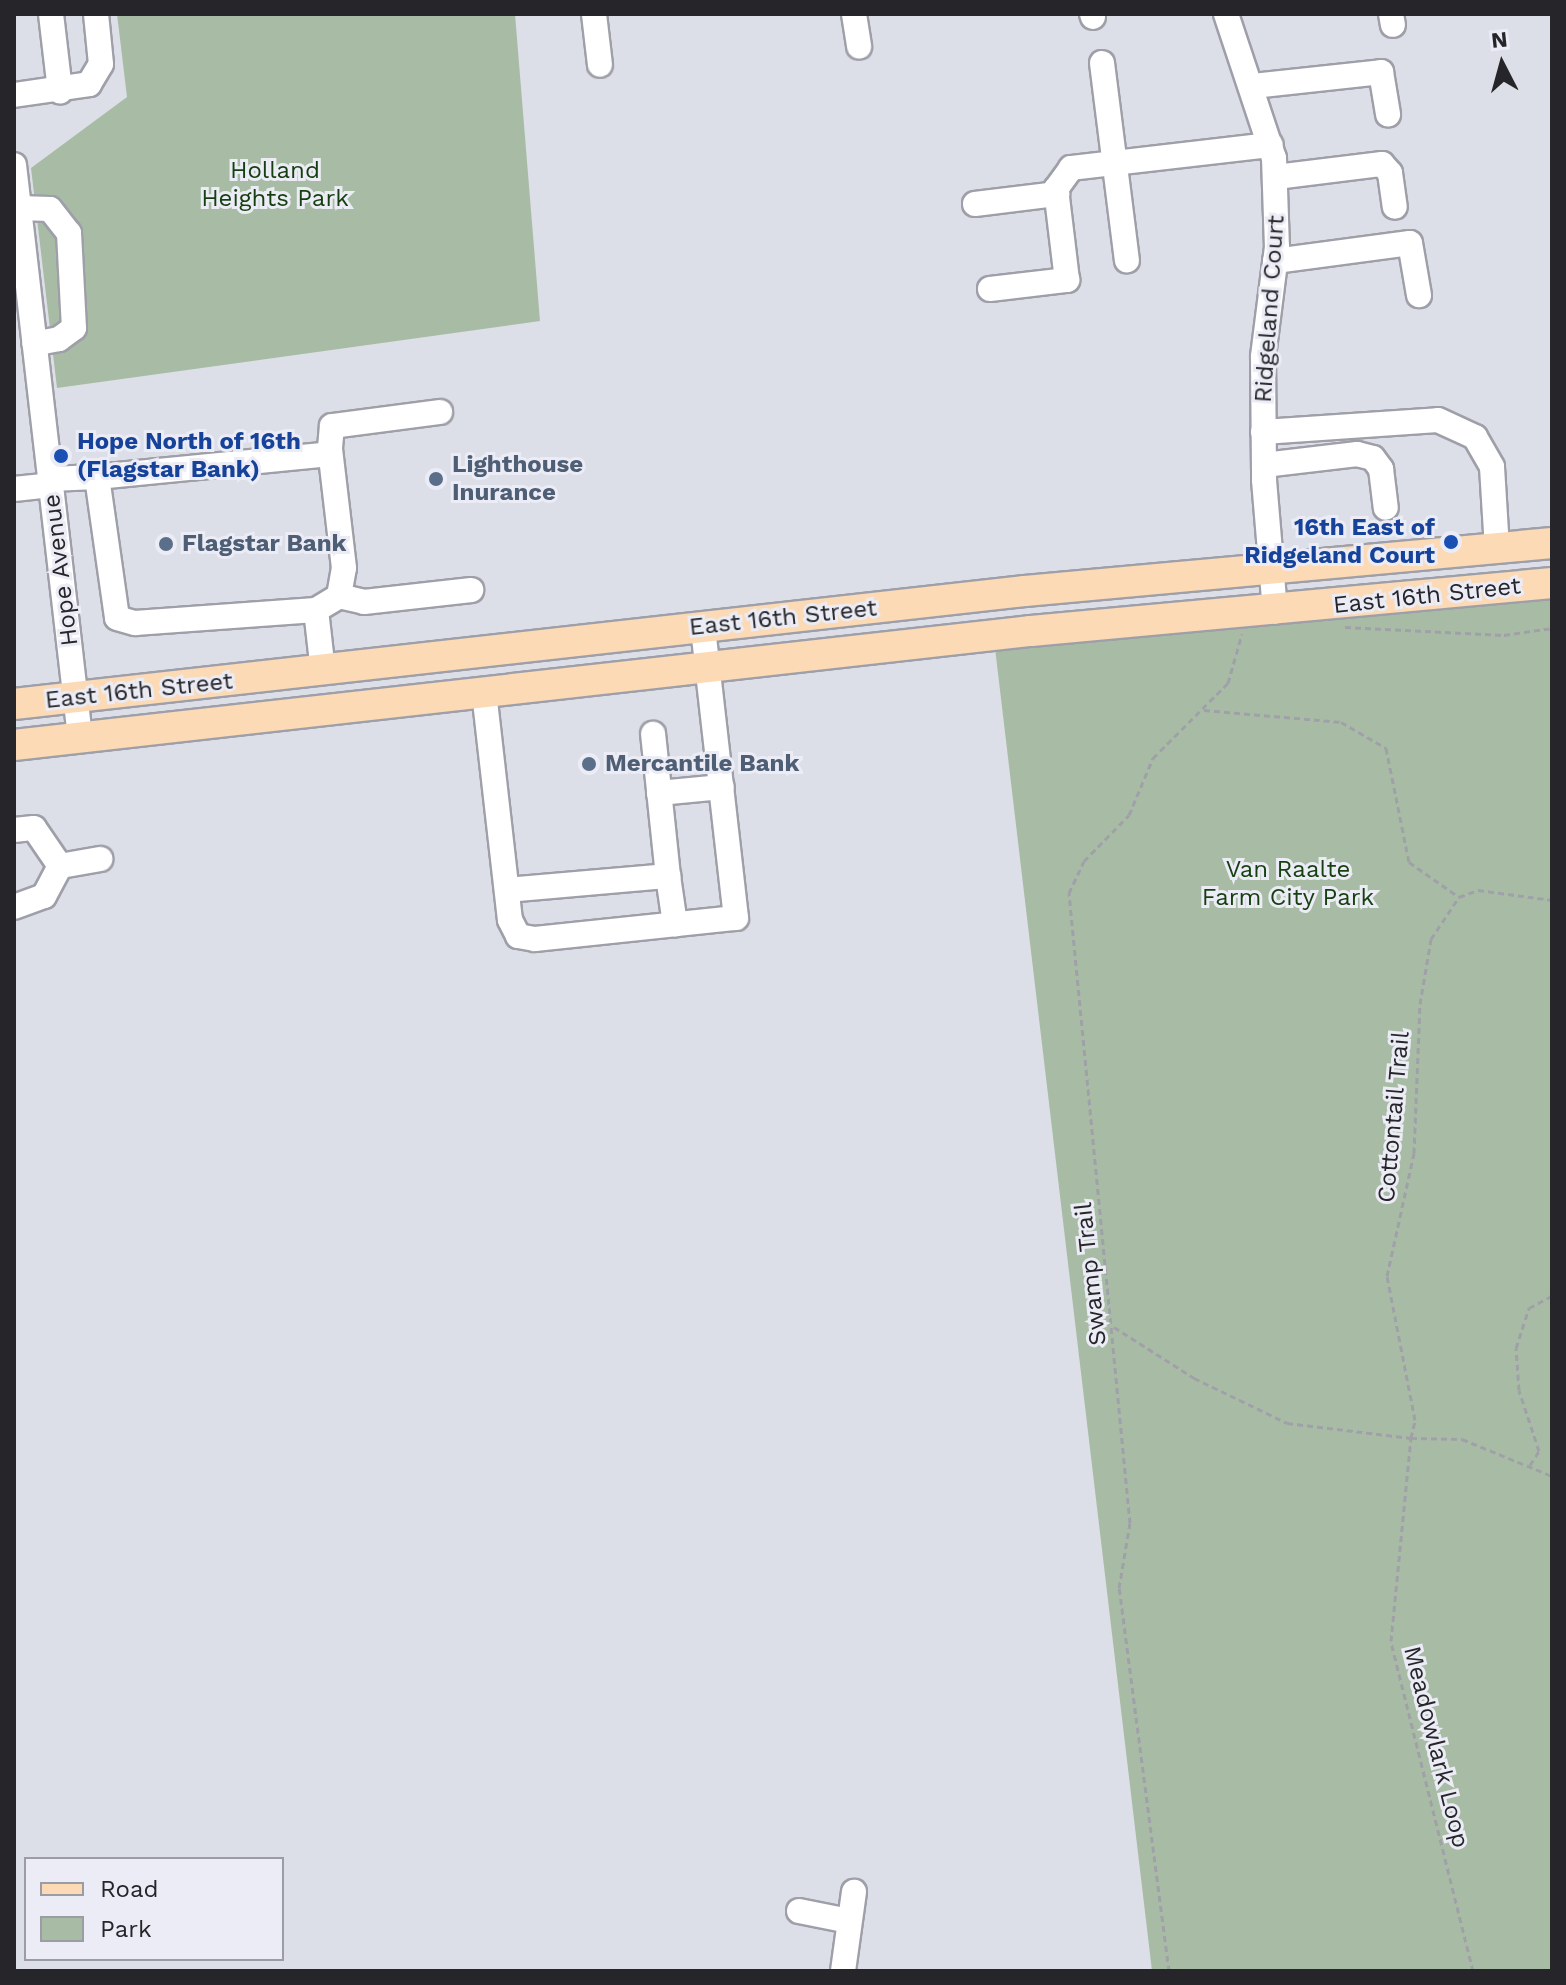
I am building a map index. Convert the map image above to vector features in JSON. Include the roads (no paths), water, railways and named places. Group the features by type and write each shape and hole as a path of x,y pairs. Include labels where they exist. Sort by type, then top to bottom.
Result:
{"main road":[{"name":"East 16th Street","path":"14,704 1025,591 1272,573 1552,543"},
{"name":"East 16th Street","path":"14,745 1031,631 1275,612 1552,583"}],"street":[{"path":"51,14 60,91"},
{"path":"14,95 60,91 89,84 101,64 96,14"},
{"path":"594,14 600,65"},
{"path":"854,14 859,47"},
{"name":"Ridgeland Court","path":"1226,14 1253,86 1271,145 1276,177 1275,261 1263,357 1264,465 1275,612"},
{"path":"1102,63 1127,260"},
{"path":"1253,86 1381,72 1388,114"},
{"path":"990,289 1067,280 1057,194 1071,168 1271,145"},
{"path":"1276,177 1382,164 1390,173 1395,207"},
{"name":"Hope Avenue","path":"14,165 80,737"},
{"path":"975,204 1057,194"},
{"path":"19,208 50,209 69,233 74,328 59,339 34,344"},
{"path":"1275,261 1410,243 1419,295"},
{"path":"339,596 344,568 330,454 332,426 440,412"},
{"path":"1263,432 1438,420 1475,437 1492,467 1497,548"},
{"path":"14,489 51,482 330,454"},
{"path":"1264,465 1357,454 1373,458 1381,469 1386,508"},
{"path":"97,477 117,618 135,623 316,610 339,596 364,602 471,590"},
{"path":"316,610 323,671"},
{"path":"484,692 507,890 518,936 535,939 736,918 703,627"},
{"path":"653,734 675,924"},
{"path":"659,793 722,787"},
{"path":"14,830 34,828 60,866"},
{"path":"60,866 100,859"},
{"path":"14,907 44,896 60,866"},
{"path":"507,890 668,876"},
{"path":"843,1971 854,1892"},
{"path":"799,1911 849,1921"}],"place":[{"name":"Hope North of 16th (Flagstar Bank)","path":"61,456"},
{"name":"Lighthouse Inurance","path":"436,479"},
{"name":"16th East of Ridgeland Court","path":"1451,542"},
{"name":"Flagstar Bank","path":"166,544"},
{"name":"Mercantile Bank","path":"589,764"}],"park label":[{"name":"Holland Heights Park","path":"275,185"},
{"name":"Van Raalte Farm City Park","path":"1288,884"}]}
